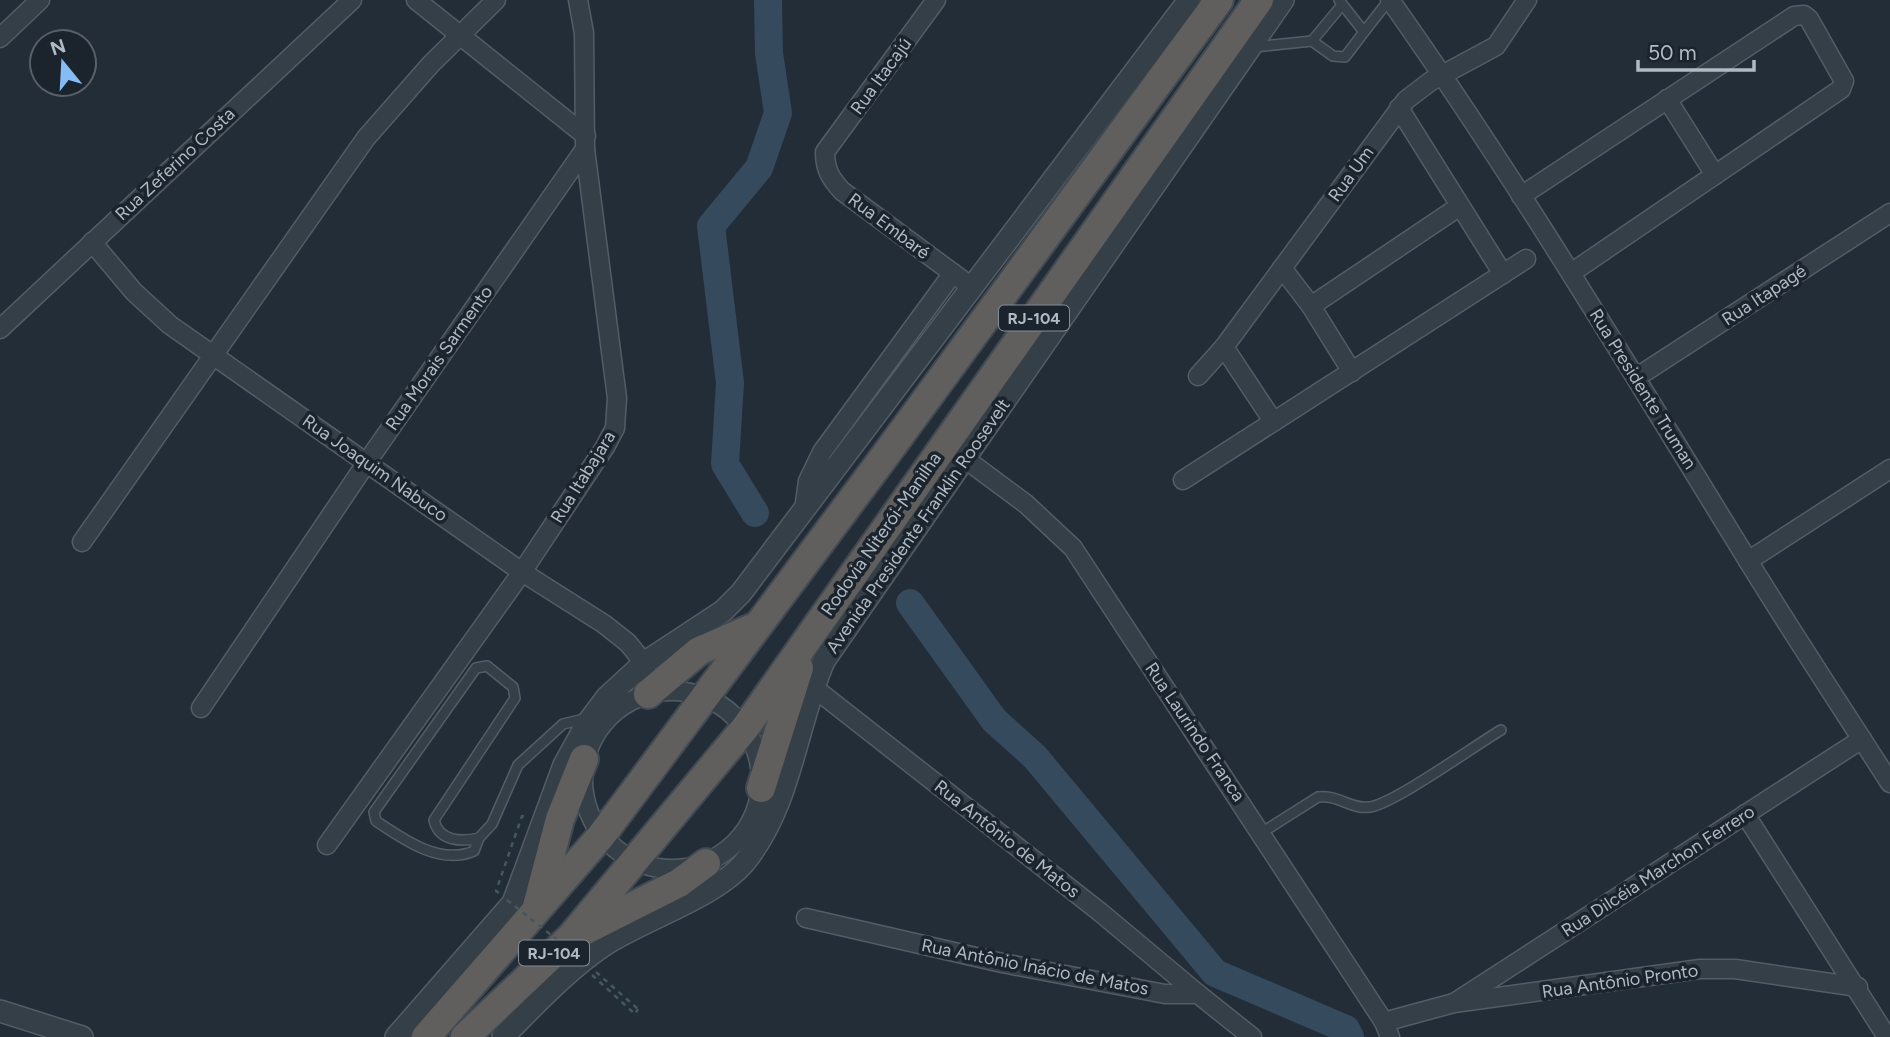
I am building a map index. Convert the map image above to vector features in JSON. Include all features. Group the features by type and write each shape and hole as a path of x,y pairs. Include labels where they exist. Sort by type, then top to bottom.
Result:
{"highway":[{"name":"RJ-104","path":"426,1037 601,836 707,697 1219,0"},
{"name":"Rodovia Niterói-Manilha","path":"465,1037 570,937 745,728 1259,0"},
{"path":"648,694 699,651 759,625"},
{"path":"761,789 810,636"},
{"path":"534,915 557,829 584,759"},
{"path":"570,937 679,883 706,863"}],"street":[{"path":"0,38 40,0"},
{"name":"Rua Zeferino Costa","path":"0,329 352,0"},
{"path":"416,0 586,142"},
{"path":"82,542 366,138 391,106 458,35 496,0"},
{"name":"Rua Itabajara","path":"327,845 522,572 615,428 618,413 586,142 584,33 578,0"},
{"name":"Rua Itacajú","path":"825,152 936,0"},
{"path":"396,1037 513,903 564,765 592,717 616,687 644,663 723,611 748,585 1189,0"},
{"name":"Avenida Presidente Franklin Roosevelt","path":"512,1032 585,966 604,945 692,898 737,855 781,799 813,687 824,661 1283,0"},
{"name":"Rua Presidente Truman","path":"1390,0 1443,75 1571,273 1748,561 1890,783"},
{"name":"Rua Um","path":"1198,376 1224,347 1399,108 1415,91 1496,46 1527,0"},
{"path":"1521,196 1794,16 1804,15 1809,19 1844,80 1841,89 1571,273"},
{"path":"1667,99 1715,175"},
{"path":"1399,108 1503,274"},
{"name":"Rua Morais Sarmento","path":"201,708 586,142"},
{"name":"Rua Embaré","path":"825,152 827,171 842,191 973,288"},
{"path":"1311,306 1460,206"},
{"name":"Rua Itapagé","path":"1637,377 1890,213"},
{"name":"Rua Joaquim Nabuco","path":"92,242 151,308 522,572 604,624 628,643 644,663"},
{"path":"1184,480 1526,259"},
{"path":"1282,268 1311,306 1352,372"},
{"path":"803,513 808,481 822,452 953,273"},
{"path":"1224,347 1273,421"},
{"name":"Rua Laurindo Franca","path":"964,458 1026,504 1073,548 1387,1029"},
{"path":"1748,561 1890,469"},
{"path":"644,663 648,694"},
{"name":"Rua Antônio de Matos","path":"813,687 1100,912 1198,994"},
{"path":"681,691 707,697 725,708 745,728 758,757 761,789 752,820 737,855 670,870 635,862 614,849 601,836 586,809 582,784 584,759 594,734 611,714 648,694 681,691"},
{"name":"Rua Dilcéia Marchon Ferrero","path":"1454,1003 1862,739"},
{"path":"1745,814 1858,987 1887,1037"},
{"name":"Rua Antônio Inácio de Matos","path":"806,918 1015,966 1165,994 1198,994"},
{"name":"Rua Antônio Pronto","path":"1387,1029 1454,1003 1700,969 1735,969 1858,987"},
{"path":"1198,994 1252,1037"},
{"path":"0,1011 82,1037"}],"lane":[{"path":"1250,47 1312,41 1333,57 1341,59 1390,0"},
{"path":"1312,41 1340,3 1364,33"},
{"path":"479,838 460,842 441,834 434,820 515,698 513,687 487,666 476,668 373,817 411,844 444,855 463,856 474,851 479,838 492,824 518,765 562,724 592,717"},
{"path":"1261,833 1318,796 1328,795 1363,807 1385,802 1501,730"}],"path":[{"path":"507,900 638,1009 635,1014 585,966"}],"waterway":[{"path":"755,513 725,464 730,383 711,226 759,168 778,113 769,53 768,0"},
{"path":"910,603 994,720 1035,757 1215,973 1346,1029 1350,1037"}]}
